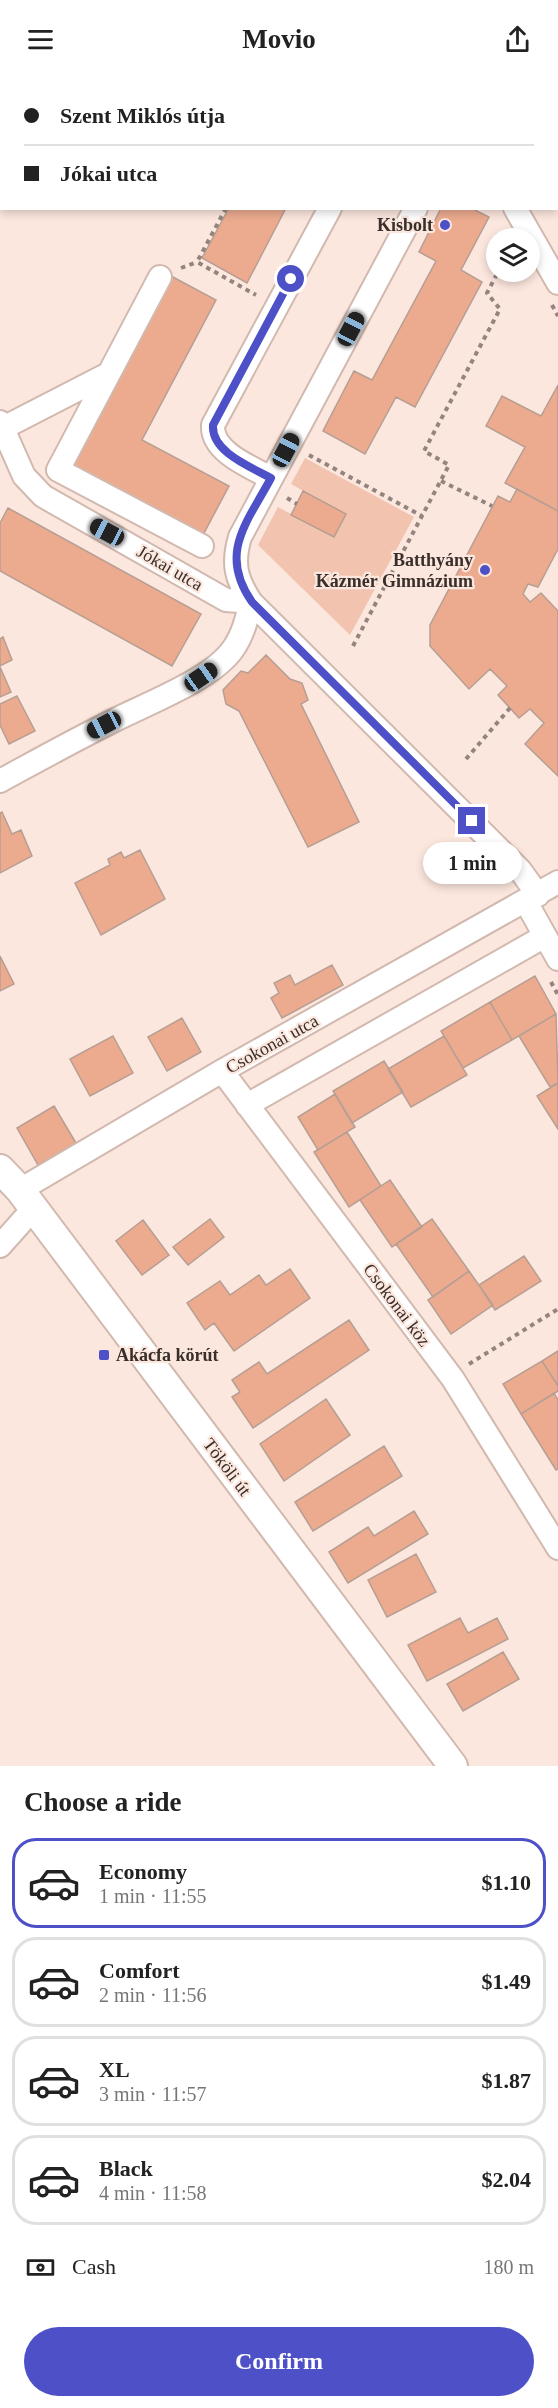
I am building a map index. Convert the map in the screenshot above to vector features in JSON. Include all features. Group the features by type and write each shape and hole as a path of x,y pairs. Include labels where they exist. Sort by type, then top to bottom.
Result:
{"street":[{"path":"271,478 231,454 217,442 212,434 213,425 329,210"},
{"path":"415,210 240,537 235,555 236,572 242,588 252,602 520,870 532,898 554,969"},
{"path":"516,210 558,284"},
{"path":"160,277 58,470 202,546"},
{"path":"2,425 108,374"},
{"name":"Jókai utca","path":"2,425 24,476 43,496 226,600 252,602"},
{"path":"0,781 104,725 201,677 220,663 233,649 252,602"},
{"name":"Csokonai utca","path":"26,1199 222,1071 558,882"},
{"path":"247,1106 545,936"},
{"name":"Csokonai köz","path":"222,1071 453,1379 558,1548"},
{"name":"Tököli út","path":"0,1169 26,1199 453,1766"},
{"path":"0,1246 26,1199"}],"path":[{"path":"225,210 197,262 258,296"},
{"path":"353,646 449,465 424,451 500,309 487,293 493,282"},
{"path":"308,455 422,516"},
{"path":"441,481 492,507"},
{"path":"466,759 510,708"},
{"path":"554,969 558,995"},
{"path":"462,1368 558,1309"}],"shaded area":[{"path":"305,458 414,517 350,635 258,545 278,507 334,537 346,515 291,484"}],"building":[{"path":"228,210 285,210 247,283 202,258"},
{"path":"440,210 475,210 489,217 461,270 482,282 415,407 396,397 365,454 323,431 354,371 372,380 436,261 419,252"},
{"path":"171,276 216,300 142,440 229,486 203,535 70,464"},
{"path":"558,385 558,511 505,483 525,447 486,426 502,396 541,416"},
{"path":"517,489 558,511 558,549 538,587 528,584 523,594 530,602 541,593 558,611 558,776 525,744 544,723 530,709 519,718 498,695 507,686 490,669 469,689 430,646 430,625 498,496 510,502"},
{"path":"303,491 346,514 334,537 291,515"},
{"path":"8,508 201,614 172,666 0,571 0,523"},
{"path":"3,637 12,660 0,666 0,639"},
{"path":"266,655 290,679 302,683 308,700 301,704 359,822 308,847 239,711 226,704 223,690 241,671 248,673"},
{"path":"0,667 11,692 0,697"},
{"path":"17,696 35,731 9,744 0,725 0,704"},
{"path":"2,812 12,834 21,830 32,856 0,873 0,813"},
{"path":"140,850 165,899 101,935 75,883 110,865 108,859 121,852 124,858"},
{"path":"0,956 14,984 0,991"},
{"path":"332,965 343,985 282,1018 271,998 279,993 274,983 290,975 295,985"},
{"path":"535,976 556,1014 512,1040 490,1002"},
{"path":"490,1002 512,1040 463,1068 441,1031"},
{"path":"556,1014 558,1083 550,1087 519,1036"},
{"path":"182,1018 201,1052 167,1071 148,1037"},
{"path":"113,1036 133,1073 90,1096 70,1059"},
{"path":"444,1036 467,1075 411,1107 388,1069"},
{"path":"384,1061 403,1092 352,1123 333,1091"},
{"path":"558,1083 558,1129 537,1096"},
{"path":"335,1094 355,1127 318,1150 298,1117"},
{"path":"54,1106 76,1143 38,1165 17,1128"},
{"path":"347,1132 381,1186 349,1207 314,1152"},
{"path":"390,1180 422,1227 392,1247 360,1200"},
{"path":"210,1219 224,1237 188,1265 173,1247"},
{"path":"432,1219 469,1271 433,1297 396,1244"},
{"path":"143,1220 169,1255 142,1275 116,1241"},
{"path":"524,1256 541,1281 495,1310 479,1285"},
{"path":"290,1269 310,1298 234,1351 214,1323 205,1330 187,1303 220,1281 230,1295 259,1275 266,1285"},
{"path":"469,1271 493,1305 451,1334 428,1300"},
{"path":"349,1320 369,1350 253,1428 232,1397 240,1392 232,1380 259,1362 267,1374"},
{"path":"558,1351 558,1386 542,1361"},
{"path":"542,1361 558,1386 558,1391 521,1414 503,1384"},
{"path":"554,1393 558,1400 558,1469 556,1470 521,1414"},
{"path":"326,1399 350,1435 284,1481 260,1444"},
{"path":"384,1446 402,1476 313,1531 295,1502"},
{"path":"414,1511 428,1534 348,1583 329,1552 368,1527 374,1536"},
{"path":"416,1554 436,1592 387,1617 368,1580"},
{"path":"460,1618 468,1633 497,1618 508,1639 427,1681 408,1645"},
{"path":"503,1652 519,1679 463,1711 447,1684"}],"place":[{"name":"Kisbolt","path":"445,225"},
{"name":"Batthyány Kázmér Gimnázium","path":"485,570"},
{"name":"Akácfa körút","path":"104,1355"}],"route":[{"path":"291,279 213,425 212,434 217,442 231,454 271,478 240,537 235,555 236,572 242,588 252,602 472,821"}]}
